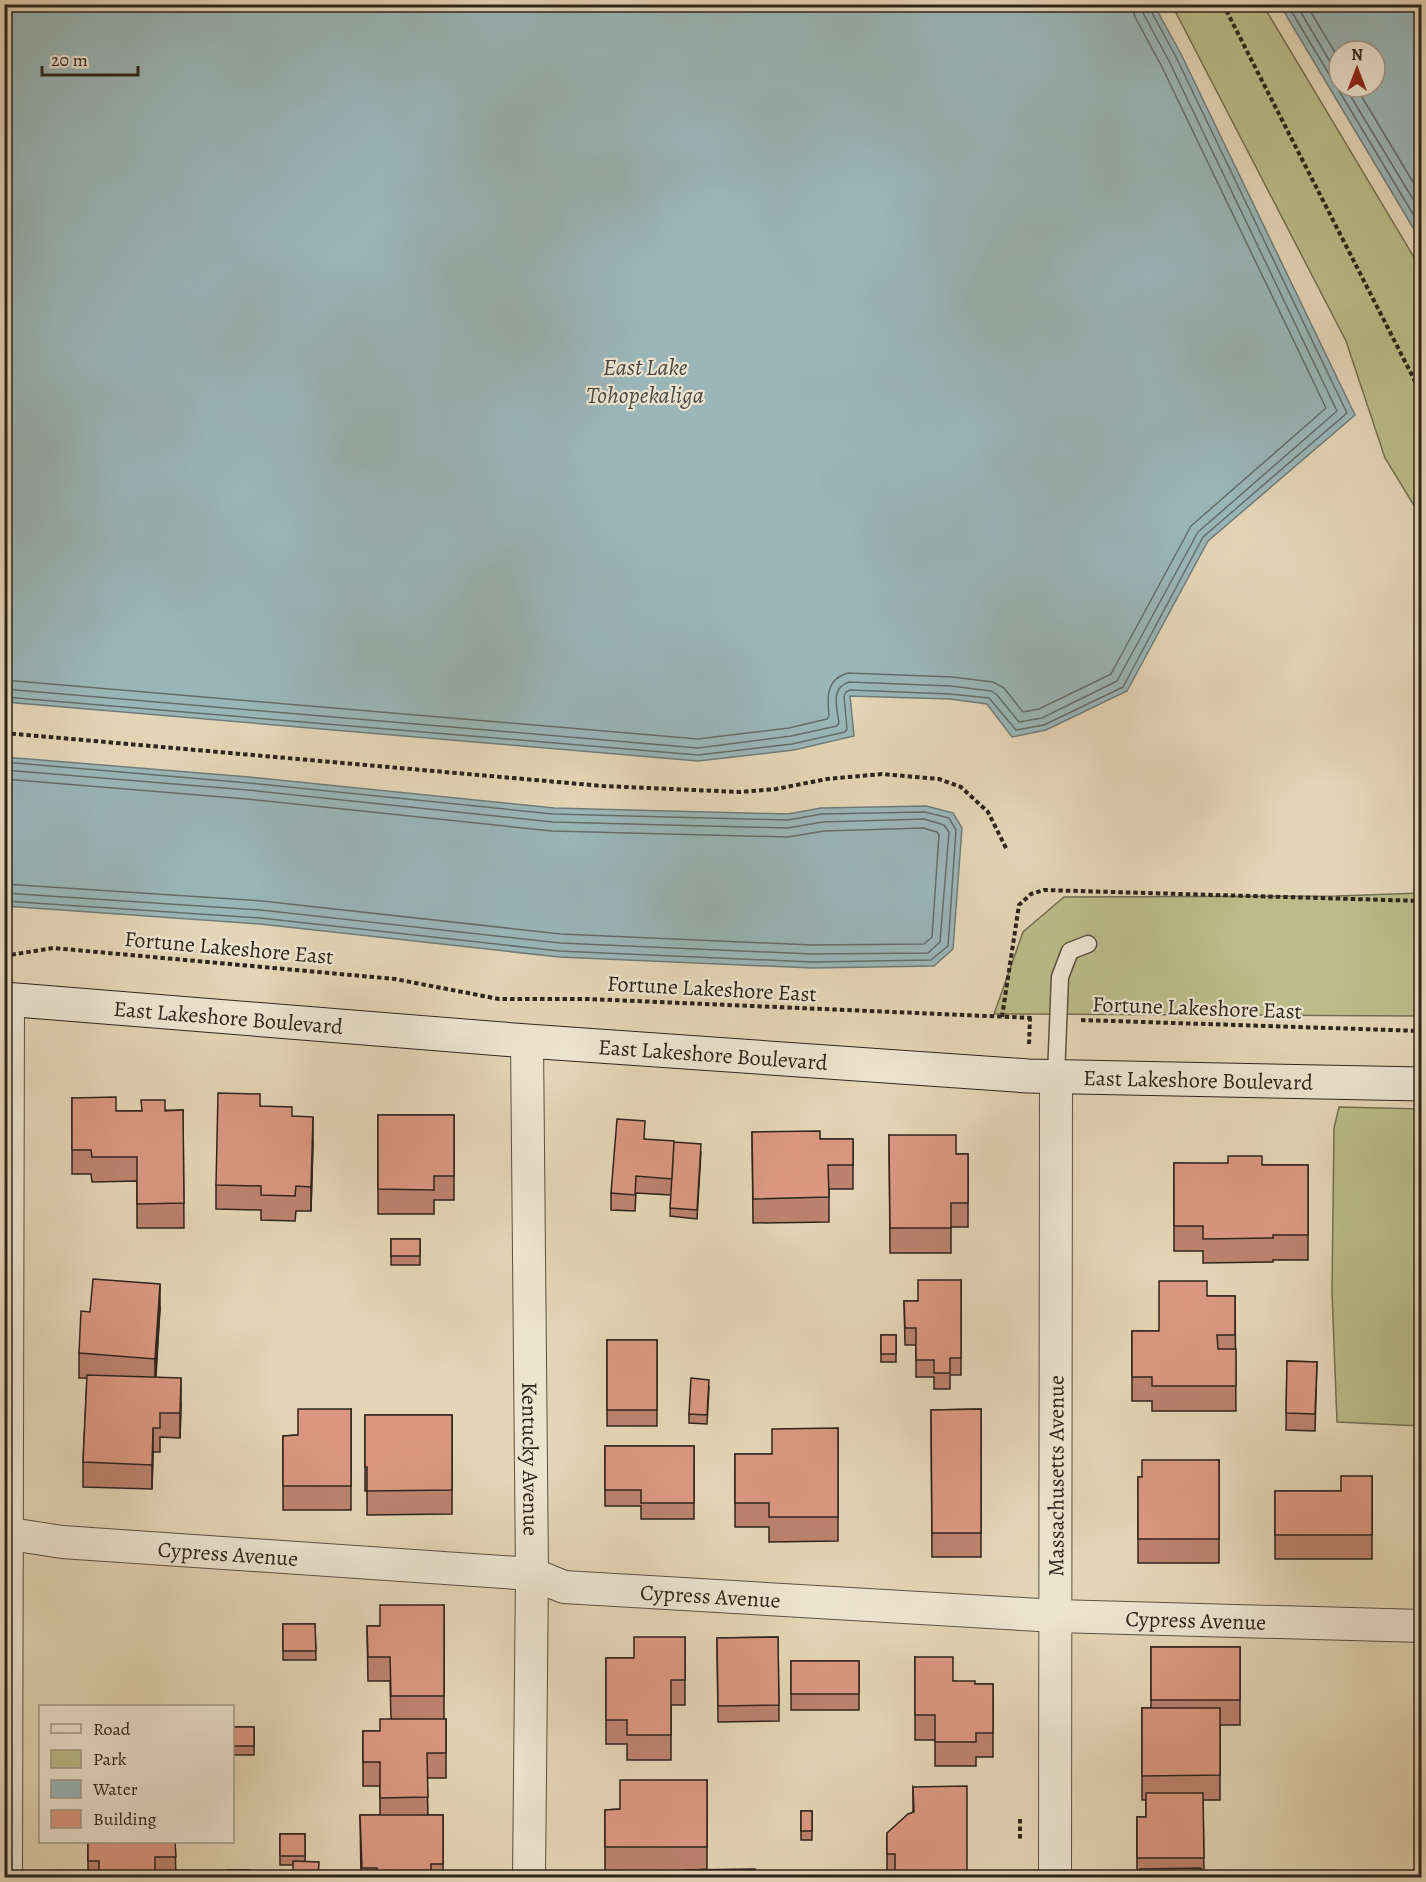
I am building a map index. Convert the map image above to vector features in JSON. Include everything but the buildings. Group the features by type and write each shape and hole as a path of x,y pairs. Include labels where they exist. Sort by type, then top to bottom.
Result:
{"street":[{"name":"East Lakeshore Boulevard","path":"6,999 527,1041 1016,1075 1422,1084"},
{"path":"6,999 6,1878"},
{"name":"Kentucky Avenue","path":"527,1041 532,1574 529,1878"},
{"name":"Massachusetts Avenue","path":"1055,1878 1056,1076"},
{"name":"Cypress Avenue","path":"6,1533 62,1542 532,1574 564,1587 1056,1616 1422,1626"}],"lane":[{"path":"1056,1076 1060,977 1070,951 1088,944"}],"path":[{"path":"1223,4 1422,395"},
{"path":"4,733 603,786 740,792 776,789 827,779 882,774 939,778 961,787 988,812 1007,850"},
{"path":"1002,1017 1019,904 1031,894 1044,890 1422,901"},
{"name":"Fortune Lakeshore East","path":"4,956 53,948 395,979 500,999 588,999 1002,1017 1422,1031"}],"green space":[{"path":"1172,5 1263,5 1421,269 1421,517 1385,458 1346,341"},
{"path":"1421,893 1421,1016 994,1014 1023,932 1064,897 1336,896"},
{"path":"1339,1107 1421,1109 1421,1426 1337,1422 1332,1292 1334,1128"}],"water":[{"name":"East Lake Tohopekaliga","path":"4,5 1154,5 1181,54 1355,415 1208,541 1127,691 1046,730 1012,737 987,704 950,699 850,696 854,736 794,750 698,761 5,702"},
{"path":"1280,5 1421,5 1421,241 1336,99 1387,99 1387,39 1327,39 1327,84"},
{"path":"4,757 249,777 554,808 788,814 821,808 926,806 953,813 962,828 953,949 934,966 812,968 559,957 260,924 5,906"}]}
